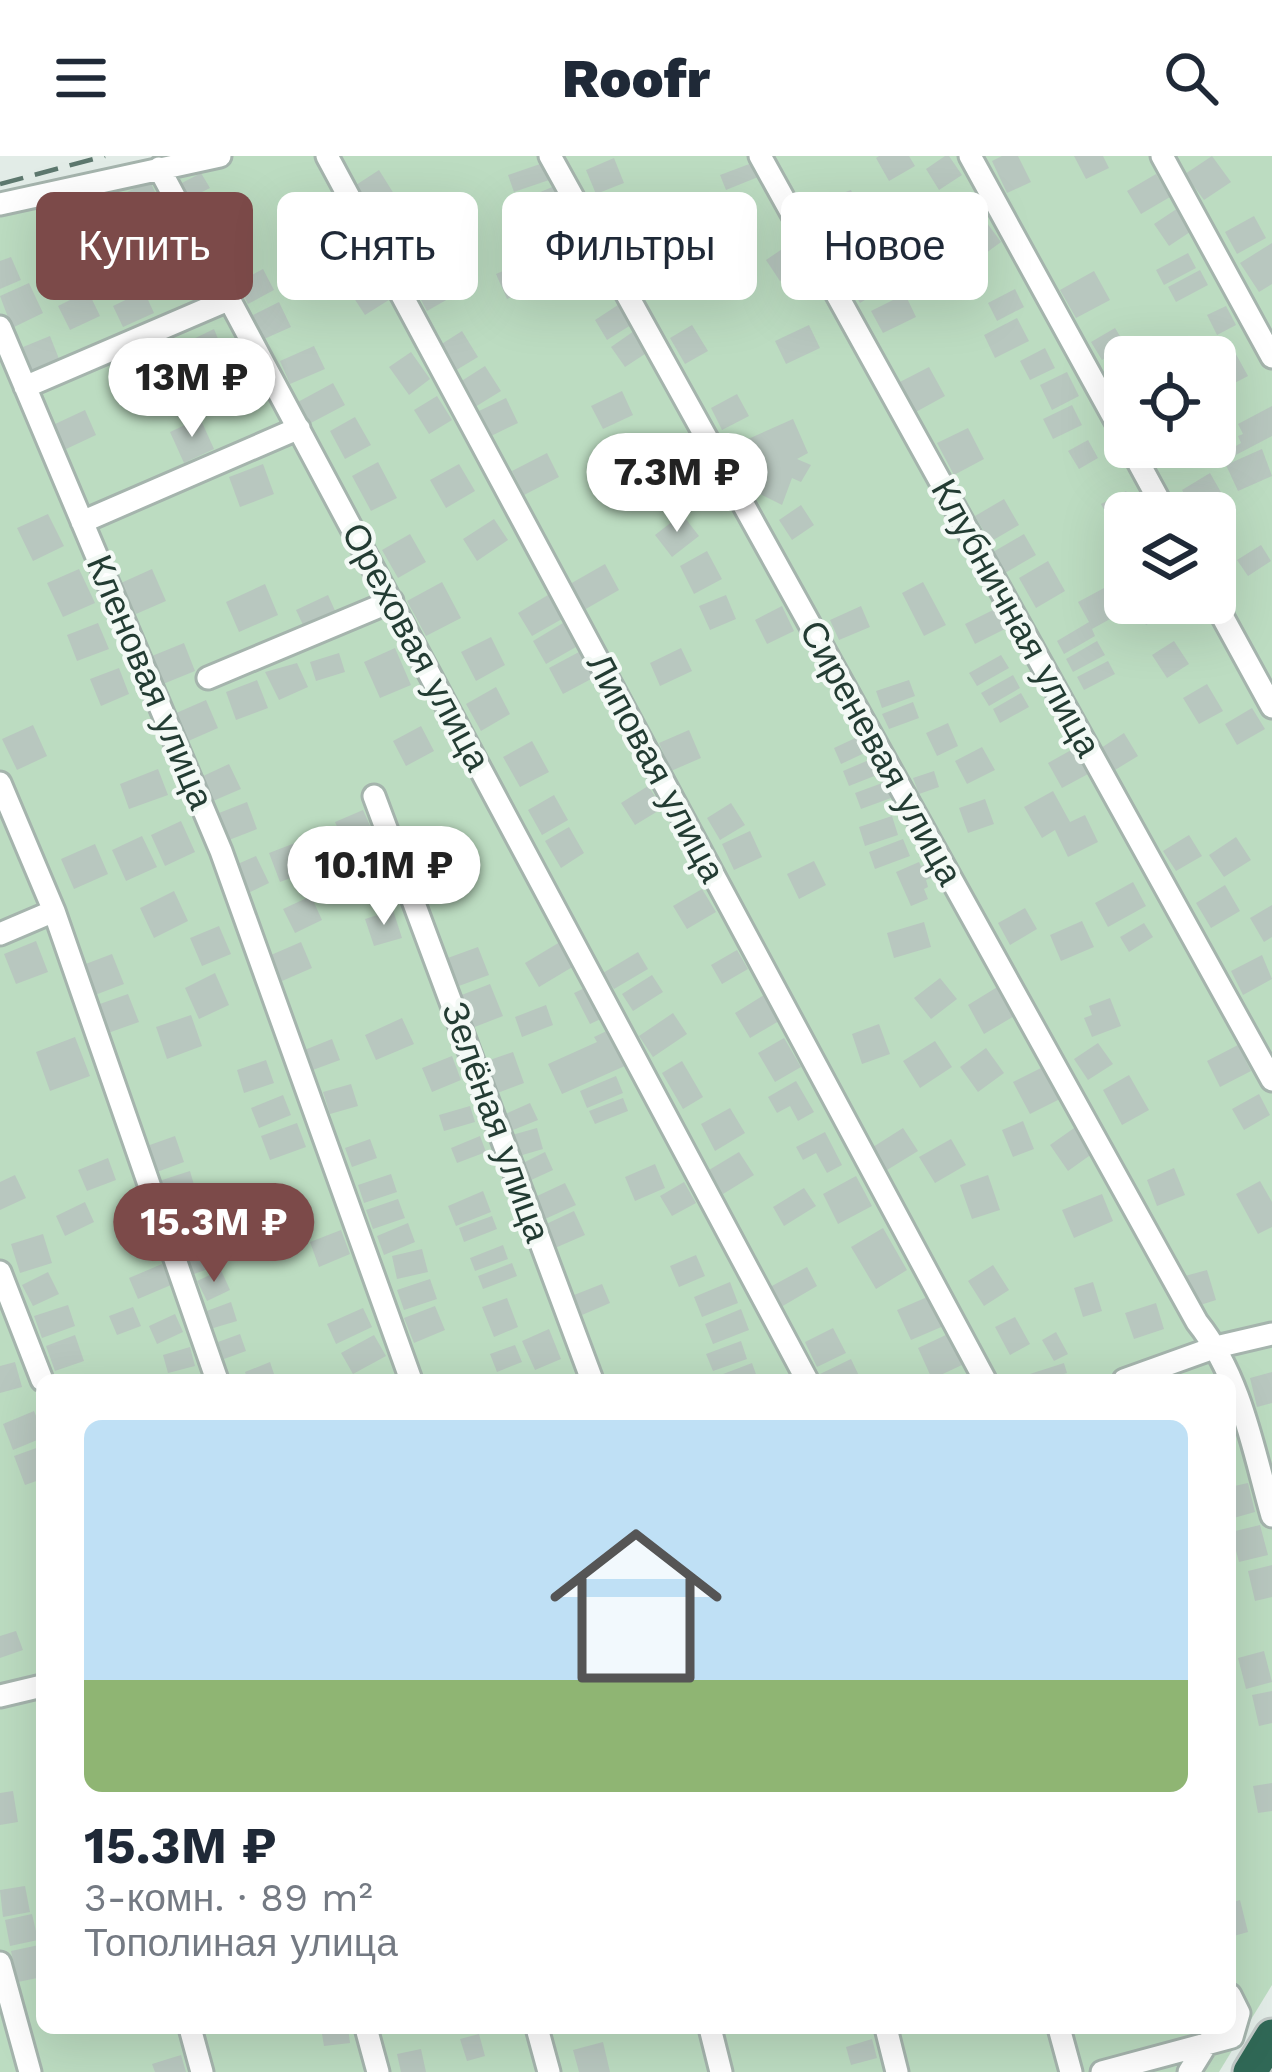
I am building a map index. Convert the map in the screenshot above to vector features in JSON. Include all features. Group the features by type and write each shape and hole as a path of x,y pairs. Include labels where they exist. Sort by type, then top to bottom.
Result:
{"street":[{"path":"0,204 220,156"},
{"name":"Липовая улица","path":"327,156 982,1374"},
{"name":"Сиреневая улица","path":"550,156 1196,1322 1230,1374"},
{"name":"Клубничная улица","path":"760,156 1272,1080"},
{"path":"970,156 1104,400"},
{"path":"1162,156 1272,357"},
{"name":"Ореховая улица","path":"159,167 172,192"},
{"path":"25,386 228,300"},
{"name":"Ореховая улица","path":"231,300 804,1374"},
{"name":"Кленовая улица","path":"0,327 221,851 409,1374"},
{"path":"82,522 299,428"},
{"path":"208,678 392,601"},
{"path":"1227,624 1272,707"},
{"path":"0,783 54,911 216,1374"},
{"name":"Зелёная улица","path":"374,796 590,1374"},
{"path":"0,934 54,911"},
{"path":"0,1272 40,1374"},
{"path":"1141,1374 1216,1347 1272,1334"},
{"name":"Сиреневая улица","path":"1236,1392 1272,1516"},
{"path":"0,1696 36,1687"},
{"path":"0,1964 30,2072"},
{"path":"1236,2007 1259,2057"},
{"path":"192,2034 202,2072"},
{"path":"368,2034 378,2072"},
{"path":"539,2034 549,2072"},
{"path":"712,2034 721,2072"},
{"path":"888,2034 897,2072"},
{"path":"1061,2034 1071,2072"},
{"path":"1102,2072 1207,2043 1259,2057"},
{"path":"1189,2072 1207,2043"}],"green space":[{"path":"182,156 1272,156 1272,1985 1219,2072 0,2072 0,195 45,181"}],"building":[{"path":"879,156 909,156 915,166 889,181"},
{"path":"945,156 962,175 939,190 926,169"},
{"path":"1018,156 1031,182 1007,193 992,161"},
{"path":"1074,156 1103,156 1109,168 1086,179"},
{"path":"1212,156 1231,182 1204,200 1185,174"},
{"path":"614,158 624,183 595,192 586,170"},
{"path":"546,162 552,179 514,192 508,175"},
{"path":"752,163 758,177 726,190 720,175"},
{"path":"379,170 393,192 356,192 353,187"},
{"path":"201,173 210,188 184,192 180,184"},
{"path":"1156,174 1170,197 1141,214 1127,191"},
{"path":"150,181 155,192 127,192"},
{"path":"1178,208 1193,230 1169,246 1154,224"},
{"path":"1254,216 1266,238 1237,254 1225,232"},
{"path":"988,224 1001,242 988,252"},
{"path":"1272,243 1272,284 1259,292 1240,263"},
{"path":"781,250 780,281 766,260"},
{"path":"1188,253 1196,268 1164,285 1156,270"},
{"path":"11,257 21,280 0,289 0,261"},
{"path":"263,269 274,290 248,304 246,300 253,300 253,274"},
{"path":"1200,270 1208,285 1176,302 1168,287"},
{"path":"1094,271 1110,300 1076,318 1060,290"},
{"path":"29,283 43,313 12,328 0,296"},
{"path":"1015,289 1024,307 997,321 988,303"},
{"path":"70,300 92,300 100,316 70,330 58,306"},
{"path":"125,300 148,300 154,313 123,327 113,306"},
{"path":"355,300 389,300 365,315"},
{"path":"421,300 446,300 427,311"},
{"path":"893,300 908,300 916,317 883,333 871,311"},
{"path":"279,302 291,327 264,339 253,315"},
{"path":"618,305 631,325 607,340 595,320"},
{"path":"1226,306 1236,325 1217,335 1207,315"},
{"path":"1017,318 1029,341 995,358 984,335"},
{"path":"692,325 708,351 685,364 670,338"},
{"path":"809,325 820,348 786,364 775,341"},
{"path":"1115,328 1120,336 1104,336 1102,360 1091,342"},
{"path":"214,329 221,346 194,358 187,342"},
{"path":"462,331 478,357 453,372 437,347"},
{"path":"634,331 648,352 625,367 611,347"},
{"path":"50,336 61,364 34,375 23,347"},
{"path":"314,346 325,369 290,384 280,361"},
{"path":"1045,348 1055,368 1030,380 1020,361"},
{"path":"411,352 430,379 409,395 389,367"},
{"path":"1236,354 1248,376 1236,382"},
{"path":"253,364 262,384 231,398 222,378"},
{"path":"485,366 501,391 475,407 460,382"},
{"path":"929,367 945,396 914,413 898,383"},
{"path":"1067,372 1079,396 1052,410 1040,385"},
{"path":"333,383 345,405 307,425 296,403"},
{"path":"622,391 633,415 603,429 591,406"},
{"path":"737,394 749,416 722,430 711,408"},
{"path":"437,396 452,420 429,434 414,410"},
{"path":"506,398 518,423 491,436 479,411"},
{"path":"1072,405 1082,425 1053,439 1043,419"},
{"path":"1272,406 1272,436 1236,455 1241,443 1238,436 1243,434 1238,424"},
{"path":"85,410 96,435 64,450 53,425"},
{"path":"355,417 371,445 345,459 330,431"},
{"path":"200,418 214,449 184,463 170,432"},
{"path":"793,419 808,453 797,459 811,465 801,482 792,478 782,505 752,490 757,463 746,440"},
{"path":"968,428 984,459 954,475 937,443"},
{"path":"1088,440 1098,458 1079,469 1068,451"},
{"path":"1262,449 1272,476 1238,491 1227,468 1236,468 1236,461"},
{"path":"547,453 559,477 524,495 512,471"},
{"path":"378,462 397,498 371,511 352,476"},
{"path":"263,464 274,494 240,507 229,477"},
{"path":"459,464 475,491 446,508 430,480"},
{"path":"1210,473 1221,492 1183,492"},
{"path":"1004,499 1019,525 990,542 975,516"},
{"path":"801,505 814,525 792,540 779,520"},
{"path":"48,514 64,546 33,561 17,528"},
{"path":"682,514 699,536 672,557 655,535"},
{"path":"494,519 508,540 477,561 463,539"},
{"path":"410,534 426,562 398,578 382,550"},
{"path":"1024,534 1036,555 1005,573 993,552"},
{"path":"1261,545 1271,561 1248,576 1237,560"},
{"path":"707,551 722,579 694,594 680,566"},
{"path":"1048,561 1065,591 1036,608 1019,578"},
{"path":"605,564 619,590 584,610 570,584"},
{"path":"79,569 95,603 63,617 47,583"},
{"path":"152,569 166,601 136,614 121,583"},
{"path":"442,582 461,618 426,636 407,601"},
{"path":"923,582 946,625 924,636 902,593"},
{"path":"265,584 278,615 239,632 226,602"},
{"path":"1104,588 1104,622 1092,629 1095,636 1064,654 1057,641 1089,622 1078,602"},
{"path":"328,595 336,613 304,627 296,610"},
{"path":"548,595 562,619 532,636 518,613"},
{"path":"726,595 736,619 710,630 699,606"},
{"path":"782,606 794,631 767,644 755,620"},
{"path":"861,606 870,627 839,640 830,620"},
{"path":"995,609 1005,629 975,644 965,624"},
{"path":"98,623 109,649 77,661 67,635"},
{"path":"563,623 576,647 546,664 533,641"},
{"path":"491,637 505,665 476,681 461,652"},
{"path":"1097,641 1105,655 1073,672 1066,659"},
{"path":"1174,641 1189,664 1167,678 1152,655"},
{"path":"184,643 195,671 163,684 152,656"},
{"path":"395,648 411,685 380,698 364,662"},
{"path":"681,648 692,671 660,686 650,663"},
{"path":"579,652 593,678 563,694 549,668"},
{"path":"339,653 345,672 316,681 310,662"},
{"path":"1001,655 1009,668 977,686 969,673"},
{"path":"1108,661 1115,674 1084,690 1077,677"},
{"path":"297,663 308,687 279,700 265,672"},
{"path":"119,668 129,694 101,706 90,679"},
{"path":"1013,675 1020,688 989,706 981,693"},
{"path":"257,680 268,708 236,720 226,692"},
{"path":"909,680 915,696 882,708 876,691"},
{"path":"1207,684 1223,711 1199,724 1183,698"},
{"path":"496,687 510,714 481,731 466,704"},
{"path":"1021,693 1029,707 1000,723 993,709"},
{"path":"206,700 218,728 186,742 174,714"},
{"path":"913,702 919,718 889,729 882,714"},
{"path":"1252,708 1265,729 1237,745 1225,724"},
{"path":"948,723 958,746 937,756 926,733"},
{"path":"33,725 47,756 17,770 2,739"},
{"path":"421,726 434,751 406,766 393,741"},
{"path":"689,730 701,758 671,771 659,743"},
{"path":"1124,733 1138,756 1115,770 1101,748"},
{"path":"864,734 871,750 841,764 834,748"},
{"path":"532,741 549,772 520,787 503,757"},
{"path":"982,747 995,770 967,784 955,761"},
{"path":"1073,749 1088,774 1062,788 1048,763"},
{"path":"876,757 882,773 849,786 843,771"},
{"path":"229,764 241,789 213,801 201,777"},
{"path":"158,769 168,795 129,809 120,784"},
{"path":"934,771 939,787 919,794 913,778"},
{"path":"885,782 891,798 861,809 855,793"},
{"path":"648,786 663,808 635,825 621,803"},
{"path":"1053,791 1070,822 1085,815 1098,842 1068,857 1055,830 1042,838 1024,807"},
{"path":"554,795 568,820 542,835 528,810"},
{"path":"985,799 994,824 968,833 959,808"},
{"path":"247,802 257,829 229,840 219,813"},
{"path":"731,803 745,825 720,840 707,818"},
{"path":"363,810 372,830 344,842 335,822"},
{"path":"892,816 898,835 865,846 859,827"},
{"path":"181,821 195,852 165,866 151,835"},
{"path":"569,827 584,853 561,868 545,841"},
{"path":"750,831 762,857 734,870 722,844"},
{"path":"1189,835 1202,856 1176,871 1163,851"},
{"path":"142,836 157,867 126,881 112,850"},
{"path":"1236,837 1251,860 1224,877 1209,855"},
{"path":"903,839 910,856 875,869 869,852"},
{"path":"295,843 306,872 280,882 269,853"},
{"path":"95,844 108,874 74,889 61,859"},
{"path":"256,856 269,883 246,894 233,866"},
{"path":"379,857 389,886 360,897 349,868"},
{"path":"814,861 826,885 799,899 787,874"},
{"path":"919,862 921,866 931,862 937,875 926,880 928,899 911,906 896,872"},
{"path":"1133,882 1146,906 1108,927 1095,903"},
{"path":"1225,885 1240,911 1211,928 1196,903"},
{"path":"702,889 716,912 687,929 673,906"},
{"path":"174,891 188,921 154,938 140,908"},
{"path":"311,896 322,920 295,933 283,909"},
{"path":"1272,905 1272,937 1264,942 1250,918"},
{"path":"1025,908 1037,929 1010,945 998,923"},
{"path":"393,910 402,938 374,946 365,919"},
{"path":"1082,921 1094,947 1061,961 1050,935"},
{"path":"924,922 931,947 894,958 887,933"},
{"path":"1144,923 1153,937 1129,952 1120,937"},
{"path":"219,926 231,954 202,966 190,938"},
{"path":"36,941 48,972 16,984 4,954"},
{"path":"301,942 312,968 282,981 271,955"},
{"path":"560,942 574,966 539,987 525,963"},
{"path":"478,947 489,975 456,987 445,959"},
{"path":"737,950 748,969 722,984 711,965"},
{"path":"638,952 648,969 614,989 603,973"},
{"path":"112,954 124,984 95,995 83,965"},
{"path":"1262,955 1272,979 1243,995 1231,971"},
{"path":"215,973 229,1005 199,1019 185,988"},
{"path":"652,975 663,992 633,1011 622,994"},
{"path":"940,978 957,999 931,1019 914,998"},
{"path":"490,984 503,1016 472,1028 459,996"},
{"path":"589,986 605,1017 590,1024 574,993"},
{"path":"999,986 1016,1015 984,1034 968,1005"},
{"path":"128,994 139,1022 108,1033 97,1005"},
{"path":"764,995 779,1021 750,1038 735,1013"},
{"path":"1110,998 1121,1026 1092,1037 1084,1018 1092,1015 1089,1006"},
{"path":"546,1005 553,1025 522,1037 515,1017"},
{"path":"673,1013 687,1034 653,1057 639,1036"},
{"path":"191,1015 202,1046 167,1059 156,1027"},
{"path":"402,1018 414,1044 376,1060 365,1035"},
{"path":"879,1024 890,1054 862,1064 852,1034"},
{"path":"611,1029 627,1065 562,1094 548,1064 597,1042 594,1037"},
{"path":"75,1037 90,1076 50,1091 36,1052"},
{"path":"784,1038 801,1067 775,1082 758,1053"},
{"path":"332,1039 340,1060 310,1071 302,1051"},
{"path":"935,1041 952,1067 920,1088 903,1061"},
{"path":"1098,1043 1113,1064 1088,1080 1074,1059"},
{"path":"1238,1045 1251,1071 1220,1087 1207,1061"},
{"path":"986,1048 1004,1073 978,1092 960,1067"},
{"path":"513,1052 524,1083 492,1095 481,1063"},
{"path":"452,1056 461,1080 432,1092 422,1068"},
{"path":"266,1060 274,1083 244,1093 237,1070"},
{"path":"682,1061 703,1097 683,1109 662,1073"},
{"path":"1043,1067 1060,1099 1030,1114 1013,1082"},
{"path":"1129,1075 1149,1110 1122,1125 1103,1090"},
{"path":"616,1076 623,1093 587,1108 580,1091"},
{"path":"796,1081 814,1112 798,1121 790,1106 777,1113 768,1097"},
{"path":"351,1084 358,1106 330,1114 323,1092"},
{"path":"1259,1094 1270,1115 1244,1130 1232,1109"},
{"path":"283,1095 291,1115 259,1128 251,1108"},
{"path":"623,1098 628,1111 595,1124 589,1111"},
{"path":"530,1103 538,1120 508,1132 501,1116"},
{"path":"470,1106 475,1122 444,1131 439,1115"},
{"path":"730,1108 745,1133 715,1151 701,1124"},
{"path":"1023,1121 1034,1149 1013,1157 1002,1130"},
{"path":"297,1123 306,1147 270,1160 261,1136"},
{"path":"1077,1126 1096,1151 1068,1171 1050,1145"},
{"path":"537,1128 543,1149 519,1156 512,1135"},
{"path":"903,1128 918,1151 887,1170 873,1147"},
{"path":"825,1132 842,1165 827,1173 816,1153 803,1160 796,1147"},
{"path":"175,1136 184,1162 157,1172 147,1146"},
{"path":"480,1136 486,1152 457,1163 451,1148"},
{"path":"370,1139 377,1158 352,1167 345,1148"},
{"path":"951,1139 966,1165 935,1183 919,1157"},
{"path":"545,1152 553,1170 529,1181 521,1164"},
{"path":"739,1152 754,1175 723,1194 709,1170"},
{"path":"108,1158 116,1180 87,1191 78,1170"},
{"path":"655,1164 665,1188 635,1201 625,1177"},
{"path":"1174,1168 1185,1195 1157,1206 1147,1180"},
{"path":"190,1171 197,1195 163,1205 156,1182"},
{"path":"391,1174 397,1192 364,1203 358,1185"},
{"path":"15,1175 26,1198 0,1210 0,1182"},
{"path":"988,1175 1000,1210 972,1219 960,1185"},
{"path":"856,1176 872,1206 838,1224 823,1194"},
{"path":"1260,1181 1272,1202 1272,1227 1258,1234 1236,1194"},
{"path":"684,1182 696,1203 672,1216 660,1196"},
{"path":"565,1183 576,1205 545,1219 535,1197"},
{"path":"804,1188 816,1206 784,1226 773,1207"},
{"path":"483,1191 491,1212 456,1226 448,1206"},
{"path":"1102,1194 1113,1221 1074,1238 1062,1210"},
{"path":"398,1199 405,1218 373,1229 366,1210"},
{"path":"85,1202 94,1222 65,1236 56,1216"},
{"path":"574,1211 585,1235 555,1248 544,1225"},
{"path":"492,1216 497,1229 464,1242 459,1228"},
{"path":"408,1223 415,1242 384,1255 377,1236"},
{"path":"883,1228 907,1270 876,1289 851,1247"},
{"path":"341,1230 350,1254 319,1267 310,1242"},
{"path":"43,1234 52,1263 20,1273 11,1244"},
{"path":"215,1245 222,1264 194,1274 187,1255"},
{"path":"503,1245 508,1259 475,1271 470,1258"},
{"path":"422,1249 428,1272 397,1279 392,1256"},
{"path":"696,1255 705,1276 679,1287 670,1266"},
{"path":"512,1263 517,1276 483,1289 478,1276"},
{"path":"162,1264 171,1285 138,1299 129,1278"},
{"path":"993,1265 1009,1290 984,1306 968,1281"},
{"path":"807,1267 817,1286 781,1307 770,1287"},
{"path":"221,1270 230,1290 207,1301 197,1281"},
{"path":"1207,1270 1216,1300 1194,1307 1185,1276"},
{"path":"48,1272 59,1294 33,1306 22,1285"},
{"path":"430,1279 437,1299 404,1310 397,1290"},
{"path":"730,1282 738,1303 702,1317 694,1297"},
{"path":"1093,1282 1102,1311 1083,1317 1074,1288"},
{"path":"602,1284 610,1303 582,1315 574,1295"},
{"path":"932,1295 946,1325 911,1340 897,1310"},
{"path":"507,1298 518,1327 494,1337 482,1307"},
{"path":"231,1302 237,1321 210,1329 204,1312"},
{"path":"1156,1303 1164,1329 1134,1339 1125,1313"},
{"path":"68,1305 75,1326 42,1338 34,1316"},
{"path":"435,1306 445,1330 414,1343 404,1318"},
{"path":"133,1307 141,1326 117,1335 109,1316"},
{"path":"363,1308 372,1327 336,1344 327,1324"},
{"path":"741,1309 749,1330 713,1344 705,1324"},
{"path":"175,1314 183,1332 157,1344 149,1326"},
{"path":"1015,1317 1030,1344 1010,1355 995,1327"},
{"path":"833,1328 846,1353 817,1367 805,1342"},
{"path":"549,1329 561,1359 535,1370 522,1341"},
{"path":"1056,1332 1068,1354 1054,1361 1042,1340"},
{"path":"240,1334 246,1351 224,1359 218,1342"},
{"path":"948,1334 962,1365 930,1374 918,1348"},
{"path":"75,1335 84,1361 55,1371 46,1346"},
{"path":"374,1335 386,1356 353,1374 341,1353"},
{"path":"741,1341 747,1359 713,1371 706,1354"},
{"path":"515,1345 522,1362 497,1372 490,1354"},
{"path":"190,1347 195,1366 168,1373 163,1355"},
{"path":"851,1359 858,1374 820,1374"},
{"path":"15,1362 22,1387 0,1393 0,1366"},
{"path":"270,1362 274,1374 246,1374"},
{"path":"752,1363 756,1374 723,1374"},
{"path":"1064,1363 1067,1373 1064,1374 1030,1374"},
{"path":"1272,1372 1272,1403 1257,1407 1250,1378"},
{"path":"34,1411 36,1440 13,1450 3,1424"},
{"path":"36,1448 36,1481 25,1485 14,1456"},
{"path":"1248,1483 1255,1512 1236,1517 1236,1486"},
{"path":"1260,1525 1268,1555 1239,1562 1236,1531"},
{"path":"1272,1565 1272,1597 1255,1601 1248,1571"},
{"path":"16,1631 23,1650 0,1658 0,1636"},
{"path":"1264,1651 1272,1682 1246,1689 1238,1658"},
{"path":"1272,1691 1272,1723 1259,1726 1252,1695"},
{"path":"1272,1783 1272,1811 1258,1813 1253,1786"},
{"path":"13,1791 18,1822 0,1825 0,1793"},
{"path":"25,1886 30,1912 3,1917 0,1890"},
{"path":"1240,1900 1248,1932 1236,1935 1236,1901"},
{"path":"32,1914 36,1940 10,1946 5,1920"},
{"path":"36,1946 36,1978 18,1982 11,1951"},
{"path":"322,2034 349,2034 350,2043 324,2046"},
{"path":"479,2034 485,2056 467,2061 460,2039"},
{"path":"872,2039 877,2058 851,2065 846,2047"},
{"path":"603,2042 610,2072 579,2072 573,2050"},
{"path":"421,2049 426,2072 401,2072 397,2054"},
{"path":"181,2055 186,2072 155,2072 152,2064"}],"railway":[{"path":"0,184 105,156"}]}
